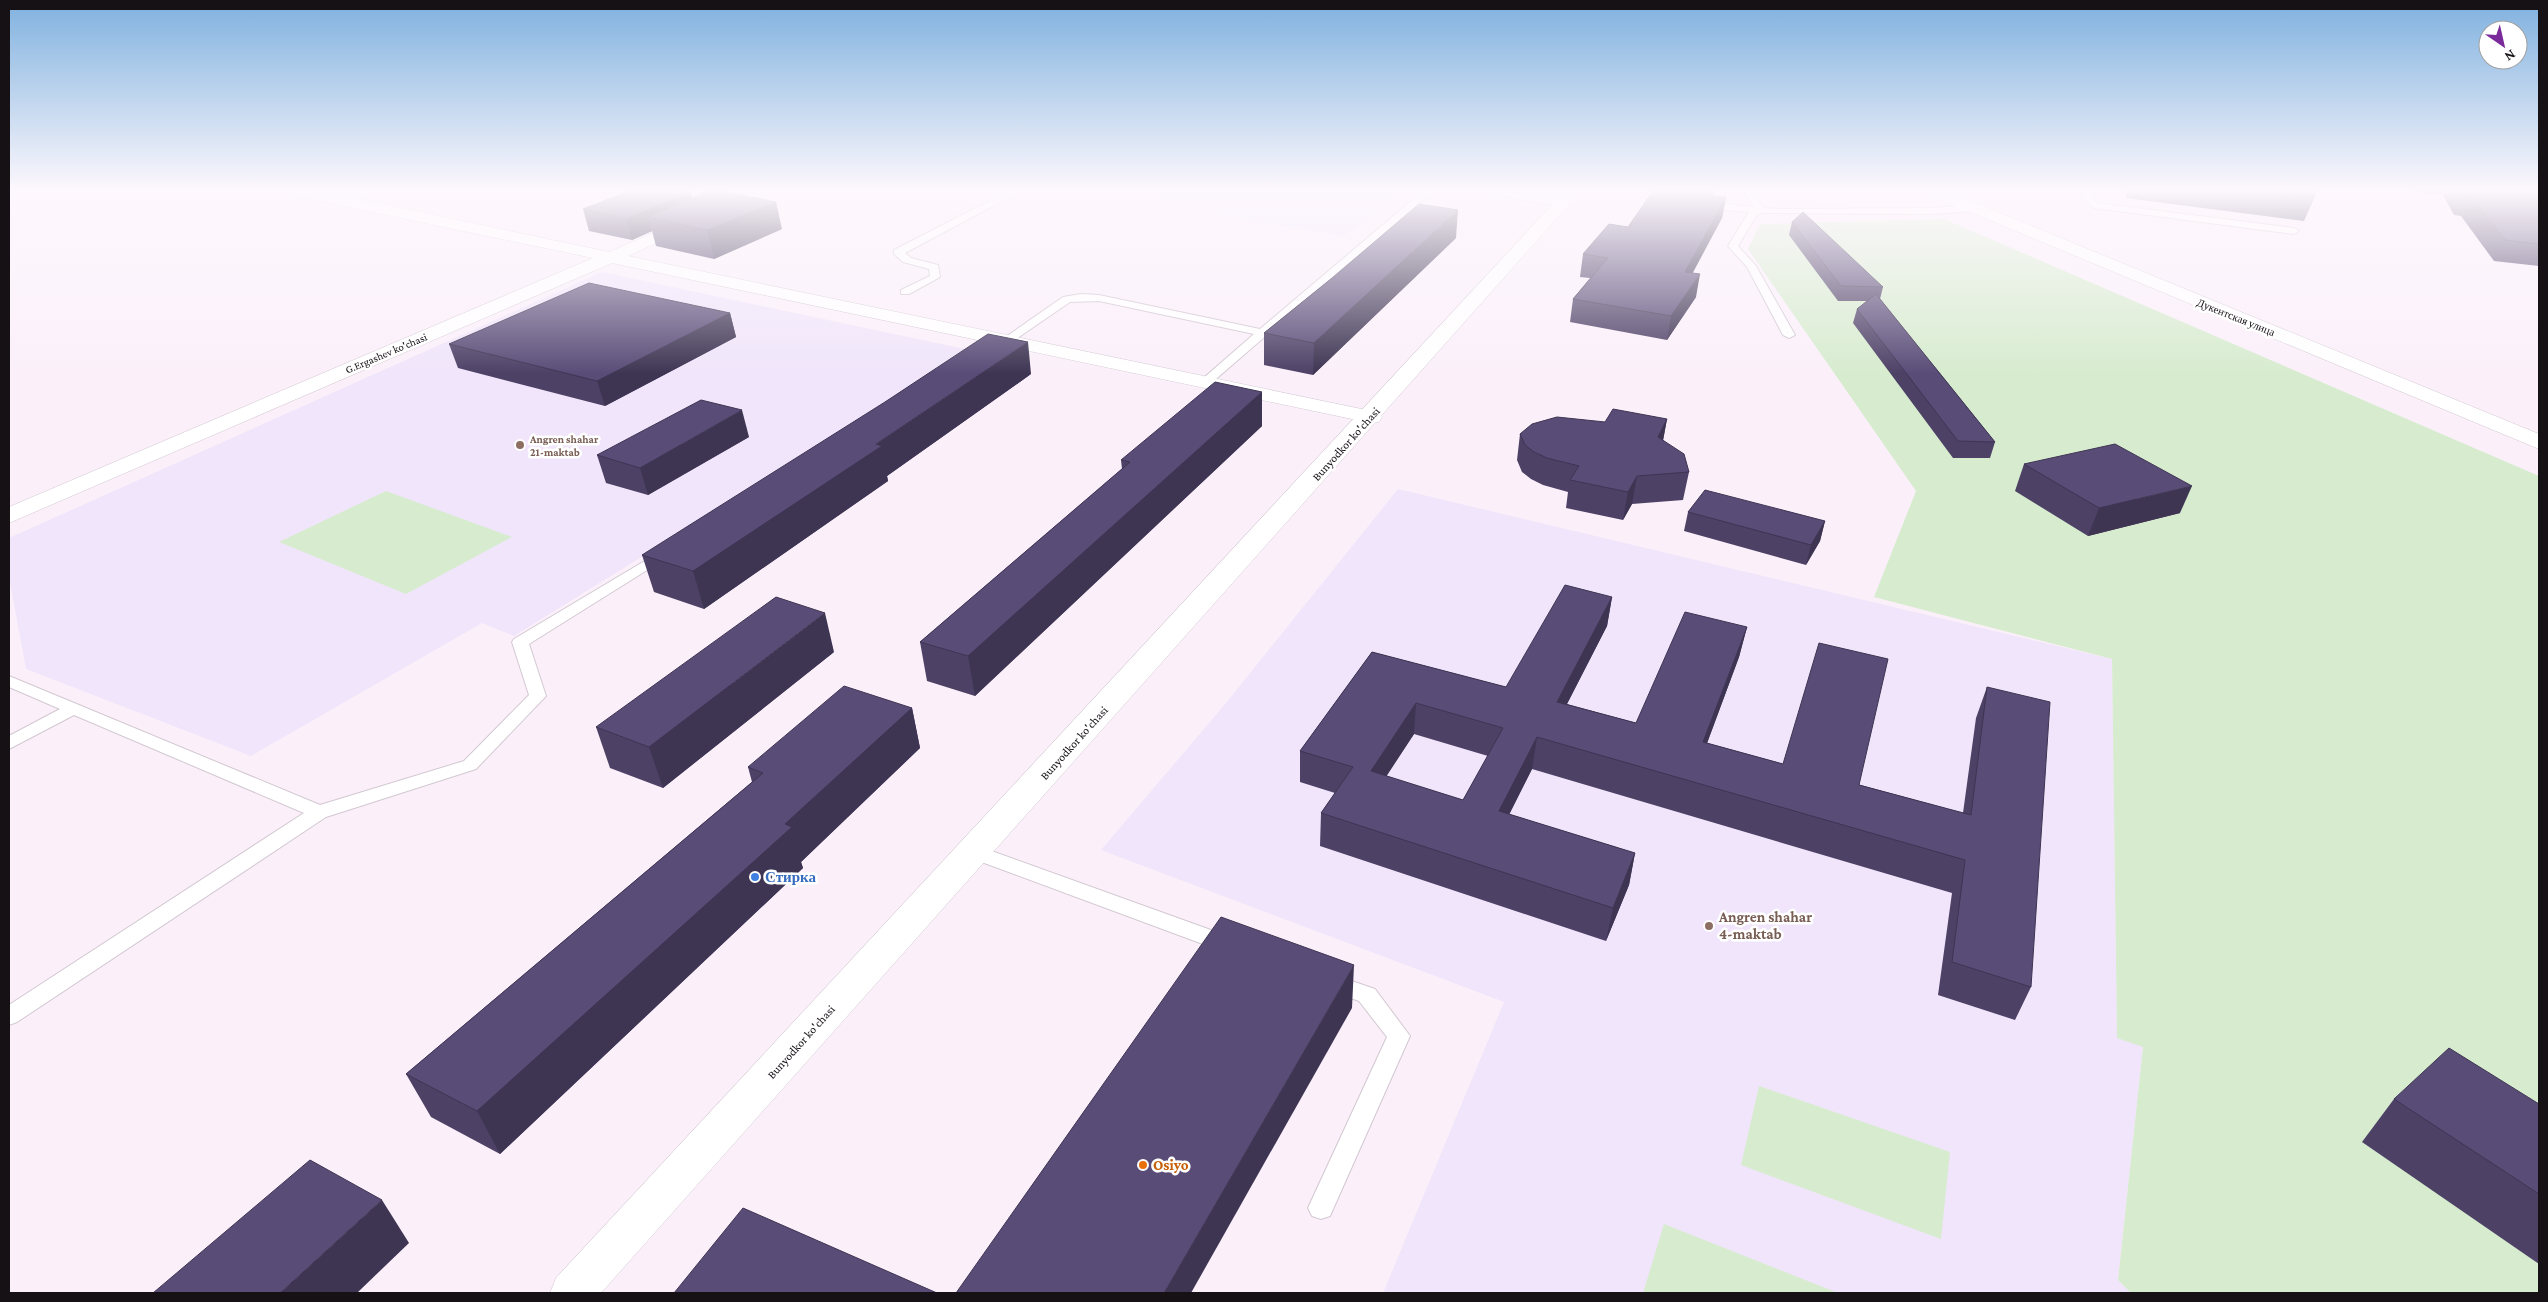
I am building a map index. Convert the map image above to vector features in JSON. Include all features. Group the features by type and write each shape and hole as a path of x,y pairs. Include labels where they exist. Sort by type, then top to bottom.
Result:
{"street":[{"path":"583,252 1371,417"},
{"name":"G.Ergashev ko'chasi","path":"9,516 620,252"},
{"name":"Bunyodkor ko'chasi","path":"572,1293 1520,252"},
{"name":"Дукентская улица","path":"2079,252 2539,442"}],"lane":[{"path":"898,252 907,260 934,267 935,277 905,292"},
{"path":"1205,382 1358,252"},
{"path":"1738,252 1751,266 1790,335"},
{"path":"982,356 1068,299 1081,297 1099,298 1262,333"},
{"path":"9,1016 319,812 470,765 538,696 520,642 671,549"},
{"path":"9,681 319,812"},
{"path":"9,743 74,708"},
{"path":"975,852 1246,951"},
{"path":"1311,975 1366,995 1399,1036 1321,1208"}],"shaded area":[{"name":"Angren shahar 21-maktab","path":"602,272 974,351 514,636 482,623 251,756 26,669 9,577 9,538"},
{"name":"Angren shahar 4-maktab","path":"1398,489 2112,659 2117,1037 2143,1047 2118,1280 2131,1293 1383,1293 1504,1002 1101,850 1226,703"}],"green space":[{"path":"1750,252 2020,252 2539,476 2539,1293 2131,1293 2118,1280 2143,1047 2117,1038 2112,659 1874,597 1916,491"},
{"path":"386,491 512,537 406,594 279,542"},
{"path":"1759,1086 1950,1152 1941,1239 1741,1165"},
{"path":"1664,1224 1838,1293 1643,1293"}],"building":[{"path":"1363,252 1413,252 1314,343 1264,333"},
{"path":"1585,252 1696,252 1685,272 1700,274 1671,316 1573,299 1608,258 1583,254"},
{"path":"1815,252 1845,252 1883,287 1841,286"},
{"path":"589,283 730,313 597,381 449,344"},
{"path":"1876,294 1995,442 1958,441 1857,309"},
{"path":"988,334 1028,342 876,444 882,446 693,571 642,555 885,402"},
{"path":"1215,382 1262,392 968,656 920,642 1130,462 1121,460"},
{"path":"701,400 742,410 640,468 597,455"},
{"path":"1613,409 1667,419 1658,437 1684,454 1689,472 1637,476 1628,492 1570,480 1579,466 1547,458 1534,452 1525,445 1520,434 1532,424 1557,417 1605,422"},
{"path":"2115,444 2192,486 2099,508 2024,464"},
{"path":"1705,490 1825,521 1811,545 1688,512"},
{"path":"1565,585 1612,597 1557,702 1636,723 1685,612 1747,627 1703,742 1783,764 1819,643 1888,659 1859,785 1971,815 1987,687 2050,702 2031,987 1952,962 1965,860 1537,737 1499,811 1635,853 1613,908 1321,813 1353,767 1300,751 1372,652 1506,687","holes":["1416,703 1503,728 1463,800 1371,771"]},
{"path":"776,597 825,613 649,747 596,727"},
{"path":"844,686 912,708 785,824 792,827 477,1111 406,1074 763,773 748,767"},
{"path":"1221,917 1354,965 1164,1293 956,1293"},
{"path":"2449,1048 2539,1104 2539,1194 2394,1099"},
{"path":"310,1160 382,1200 280,1293 153,1293"},
{"path":"743,1208 937,1293 674,1293"}],"place":[{"name":"Angren shahar 21-maktab","path":"520,445"},
{"name":"Стирка","path":"755,877"},
{"name":"Angren shahar 4-maktab","path":"1709,926"},
{"name":"Osiyo","path":"1143,1165"}]}
